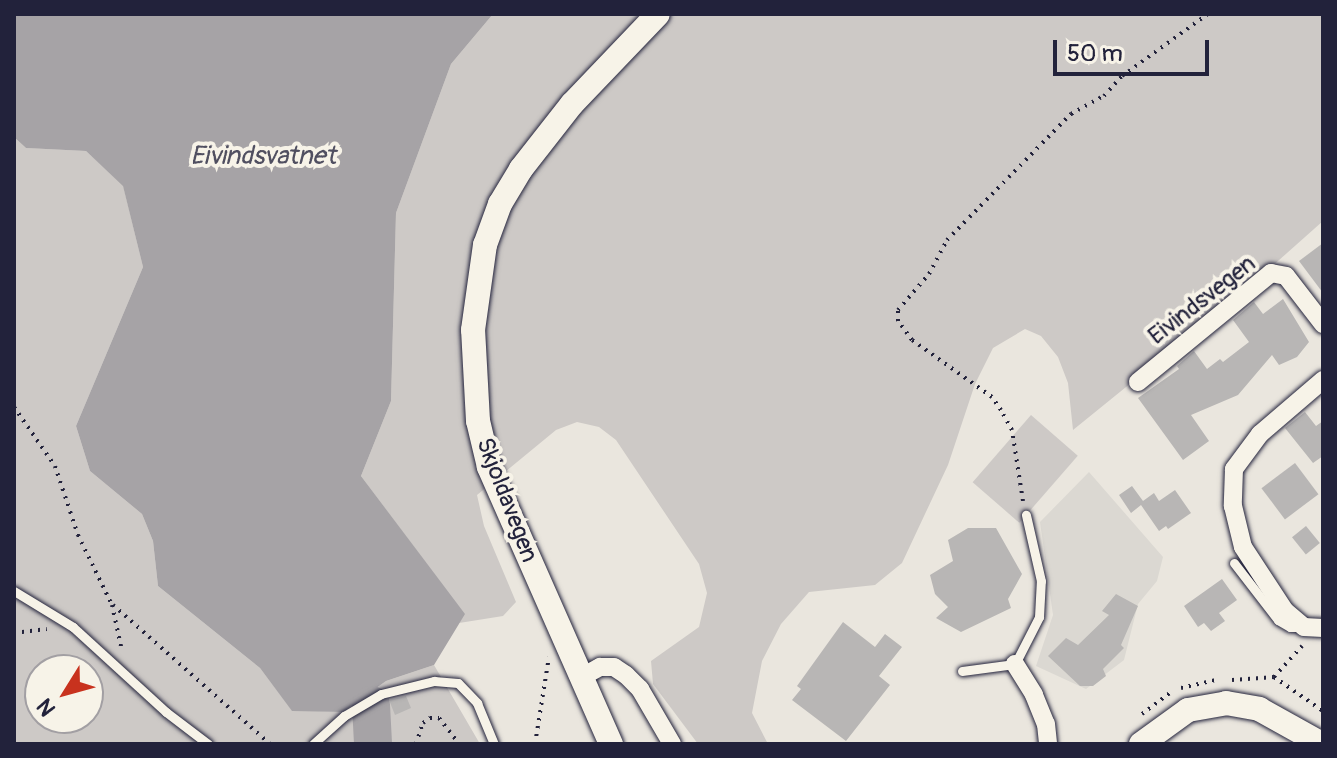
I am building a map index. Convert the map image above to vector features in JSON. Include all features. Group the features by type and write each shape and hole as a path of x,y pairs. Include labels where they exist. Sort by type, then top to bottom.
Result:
{"main road":[{"name":"Skjoldavegen","path":"611,744 489,467 473,377 477,287 485,245 500,204 521,169 572,104 658,14"},
{"path":"1141,744 1171,719 1207,705 1243,704 1322,744"}],"street":[{"name":"Eivindsvegen","path":"1138,382 1271,273 1286,276 1323,324"},
{"path":"1314,628 1285,611 1243,547 1233,506 1234,469 1260,434 1323,380"},
{"path":"1015,664 1034,695 1046,724 1048,744"},
{"path":"580,678 600,667 614,667 626,675 640,689 672,744"}],"lane":[{"path":"962,671 1015,664 1039,617 1042,598 1026,515"},
{"path":"1234,563 1278,620 1290,627 1314,628"},
{"path":"14,591 73,627 166,712 208,744"},
{"path":"313,744 344,716 381,694 434,681 458,683 477,703 494,744"}],"path":[{"path":"1026,515 1012,430 1001,410 992,397 912,340 898,321 898,310 929,274 947,240 1071,114 1104,96 1122,76 1208,14"},
{"path":"14,407 55,466 78,535 112,605 127,674"},
{"path":"112,605 270,744"},
{"path":"14,633 73,627"},
{"path":"1274,677 1314,628"},
{"path":"535,744 547,661 552,652"},
{"path":"416,744 423,723 430,718 439,718 459,744"}],"shaded area":[{"path":"493,14 1323,14 1323,221 1242,293 1073,430 1068,383 1058,357 1041,336 1025,329 993,348 975,384 948,465 902,563 875,585 809,592 781,624 762,661 752,713 768,744 698,744 653,684 651,661 699,627 707,593 699,564 616,440 599,427 577,422 556,430 477,495 484,526 516,602 503,616 459,623 464,614 361,476 391,401 396,213 451,64"},
{"path":"14,137 26,148 86,151 123,185 143,267 76,426 90,471 142,514 153,541 158,586 260,668 292,710 343,712 386,681 434,665 480,744 14,744"},
{"path":"1031,415 1078,456 1019,523 973,482"},
{"path":"1089,472 1163,557 1157,581 1138,604 1124,660 1086,689 1036,666 1053,615 1040,522"}],"water":[{"name":"Eivindsvatnet","path":"14,14 493,14 451,64 396,213 391,401 361,476 465,614 434,665 386,681 343,712 292,711 260,668 158,586 153,541 142,514 90,471 76,426 143,267 123,186 86,151 26,148 14,137"}],"building":[{"path":"1323,243 1323,293 1299,261"},
{"path":"1283,299 1309,342 1297,357 1279,365 1272,355 1238,395 1191,415 1209,441 1183,460 1138,398 1179,369 1177,366 1194,351 1207,369 1220,359 1223,362 1249,342 1233,320 1254,302 1263,314"},
{"path":"1305,412 1316,426 1323,421 1323,456 1313,463 1285,428"},
{"path":"1295,463 1318,494 1285,519 1261,488"},
{"path":"1132,486 1143,501 1154,493 1159,501 1175,490 1191,513 1168,529 1166,526 1159,531 1141,505 1131,513 1119,495"},
{"path":"1306,526 1320,543 1306,554 1292,537"},
{"path":"968,528 996,528 1022,574 1008,599 1011,608 961,632 936,618 948,607 935,594 930,575 953,561 948,540"},
{"path":"1222,579 1237,600 1219,613 1225,621 1211,631 1204,623 1198,627 1184,606"},
{"path":"1116,594 1138,606 1121,645 1124,648 1103,669 1106,676 1093,686 1080,686 1048,656 1066,638 1078,645 1109,615 1102,611"},
{"path":"843,622 875,647 885,634 902,647 879,676 890,685 846,741 792,700 801,689 797,686"},
{"path":"406,696 411,708 395,715 389,700"}],"waterway":[{"path":"371,705 373,744"}]}
